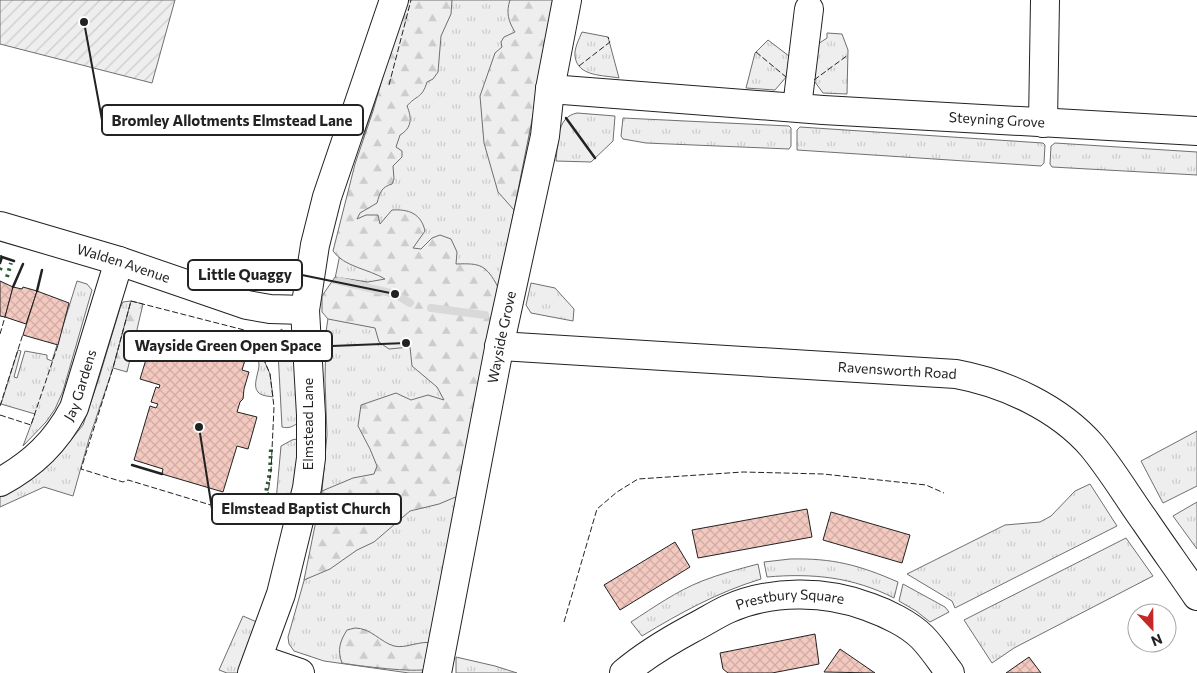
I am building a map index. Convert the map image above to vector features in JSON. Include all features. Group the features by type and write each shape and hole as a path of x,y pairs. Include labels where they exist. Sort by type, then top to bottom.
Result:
{"street":[{"name":"Elmstead Lane","path":"256,666 283,587 308,481 311,458 311,415 305,310 315,245 327,197 394,0"},
{"name":"Wayside Grove","path":"437,673 500,346 546,136 550,90 566,0"},
{"path":"1043,122 1045,0"},
{"path":"797,107 809,8"},
{"name":"Steyning Grove","path":"550,90 1197,131"},
{"name":"Walden Avenue","path":"0,226 119,261 247,305 270,309 305,310"},
{"name":"Jay Gardens","path":"0,482 14,475 48,448 64,428 74,408 119,261"},
{"name":"Ravensworth Road","path":"500,346 956,374 977,378 997,385 1062,419 1090,444 1112,472 1197,596"},
{"name":"Prestbury Square","path":"624,673 671,640 728,609 756,599 780,595 806,594 829,596 857,602 885,612 921,636 950,673"},
{"path":"256,666 300,673"}],"green space":[{"path":"0,0 175,0 152,83 0,44"},
{"path":"405,0 452,0 451,14 441,36 438,72 433,79 427,82 421,94 407,106 410,122 407,129 400,135 396,147 402,151 402,157 393,166 394,179 392,184 383,189 377,203 360,213 357,219 366,215 378,215 380,224 392,210 403,210 413,213 420,220 425,231 413,248 421,249 432,238 440,235 451,239 457,252 456,264 471,264 482,267 490,274 498,287 458,496 439,504 410,511 374,542 357,550 330,569 304,580 322,491 353,478 374,474 377,466 358,426 361,405 396,393 411,400 428,395 444,400 437,387 412,366 410,347 389,349 379,342 375,328 328,319 322,312 322,296 335,277 368,282 385,279 344,261 333,251 355,164 373,111"},
{"path":"411,0 556,0 490,330 449,553 422,673 409,673 324,661 294,651 289,644 288,637 309,563 322,491 327,435 326,332 331,298 366,128"},
{"path":"510,0 556,0 514,210 498,192 484,143 480,96 495,53 502,47 501,42 504,37 515,32 508,16"},
{"path":"582,32 608,37 619,78 592,74 581,68 577,63 575,53"},
{"path":"827,33 842,34 848,50 847,94 823,93 812,78 815,46 827,38"},
{"path":"768,40 789,56 787,76 775,90 746,88 755,53"},
{"path":"577,113 615,116 613,141 591,162 556,161 559,132 562,125 570,115"},
{"path":"623,118 789,126 791,128 791,146 789,149 646,143 623,139 621,136"},
{"path":"800,127 1043,143 1045,145 1044,163 1041,166 797,150 797,130"},
{"path":"1055,143 1197,152 1197,175 1052,167 1050,164 1051,146"},
{"path":"77,281 87,284 92,290 63,391 55,409 46,422 23,446 35,414 1,404 18,350 21,351 14,377 17,378 25,351 47,355 47,359 52,361"},
{"path":"531,283 555,288 574,309 573,321 531,313 526,305"},
{"path":"131,301 113,368 89,439 73,496 44,487 0,507 0,497 25,482 59,455 83,425 120,308 123,302"},
{"path":"131,301 143,304 127,372 113,368"},
{"path":"281,329 292,336 295,341 299,422 287,428 282,427 278,352 281,343"},
{"path":"255,339 270,374 273,397 265,396 256,389 259,365 254,346"},
{"path":"1197,431 1197,486 1163,503 1141,461"},
{"path":"301,438 291,505 278,506 276,501 281,446"},
{"path":"1090,484 1117,526 955,608 952,601 907,574 1005,525 1040,522 1051,516 1075,491"},
{"path":"1197,502 1197,549 1173,516"},
{"path":"1126,538 1153,576 1014,648 992,663 964,620"},
{"path":"790,559 833,561 871,571 898,582 894,598 863,585 832,578 816,576 767,577 764,562"},
{"path":"758,564 761,579 730,590 700,604 642,636 631,622 693,585"},
{"path":"903,584 945,607 949,612 930,622 899,601"},
{"path":"243,616 259,623 241,673 227,673 219,670"},
{"path":"355,628 366,630 384,642 399,647 428,642 433,643 428,669 400,670 342,663 340,654 341,642 347,630"},
{"path":"456,657 495,666 517,673 456,673"}],"building":[{"path":"0,281 13,287 5,317 0,316"},
{"path":"13,287 22,289 23,287 37,291 26,324 5,317"},
{"path":"37,291 69,303 58,345 23,335"},
{"path":"166,344 189,351 191,344 245,360 242,370 249,372 243,399 237,412 257,417 248,449 237,446 223,492 162,474 163,469 134,460 150,406 156,408 158,404 151,402 156,387 159,388 160,385 140,379 148,353 162,357"},
{"path":"807,509 812,537 698,558 692,530"},
{"path":"831,512 910,535 902,563 823,540"},
{"path":"675,542 690,567 620,610 604,585"},
{"path":"815,634 819,664 772,673 728,673 723,669 720,653"},
{"path":"840,649 875,673 824,672"},
{"path":"1029,657 1041,673 1006,673"}],"waterway":[{"path":"339,281 395,294 410,303"},
{"path":"431,308 485,315"}],"hedge":[{"path":"7,277 11,263"},
{"path":"265,497 270,472 271,447"},
{"path":"214,506 262,523"}],"fence":[{"path":"389,85 411,0"},
{"path":"579,66 610,42 608,37"},
{"path":"756,52 786,77"},
{"path":"814,80 848,55"},
{"path":"214,506 128,480 123,482 81,469 113,368 131,301 252,332 270,374 274,407 271,471 266,509 262,523"},
{"path":"0,334 5,317"},
{"path":"0,406 23,334"},
{"path":"0,415 31,425 58,345"},
{"path":"564,622 597,509 617,492 638,479 743,472 823,474 926,485 944,493"}],"wall":[{"path":"566,118 595,158"},
{"path":"0,263 2,257 14,261"},
{"path":"13,287 23,264"},
{"path":"37,291 42,270"},
{"path":"132,465 162,474"}],"place":[{"name":"Bromley Allotments Elmstead Lane","path":"84,22"},
{"name":"Little Quaggy","path":"395,294"},
{"name":"Wayside Green Open Space","path":"406,343"},
{"name":"Elmstead Baptist Church","path":"199,427"}]}
